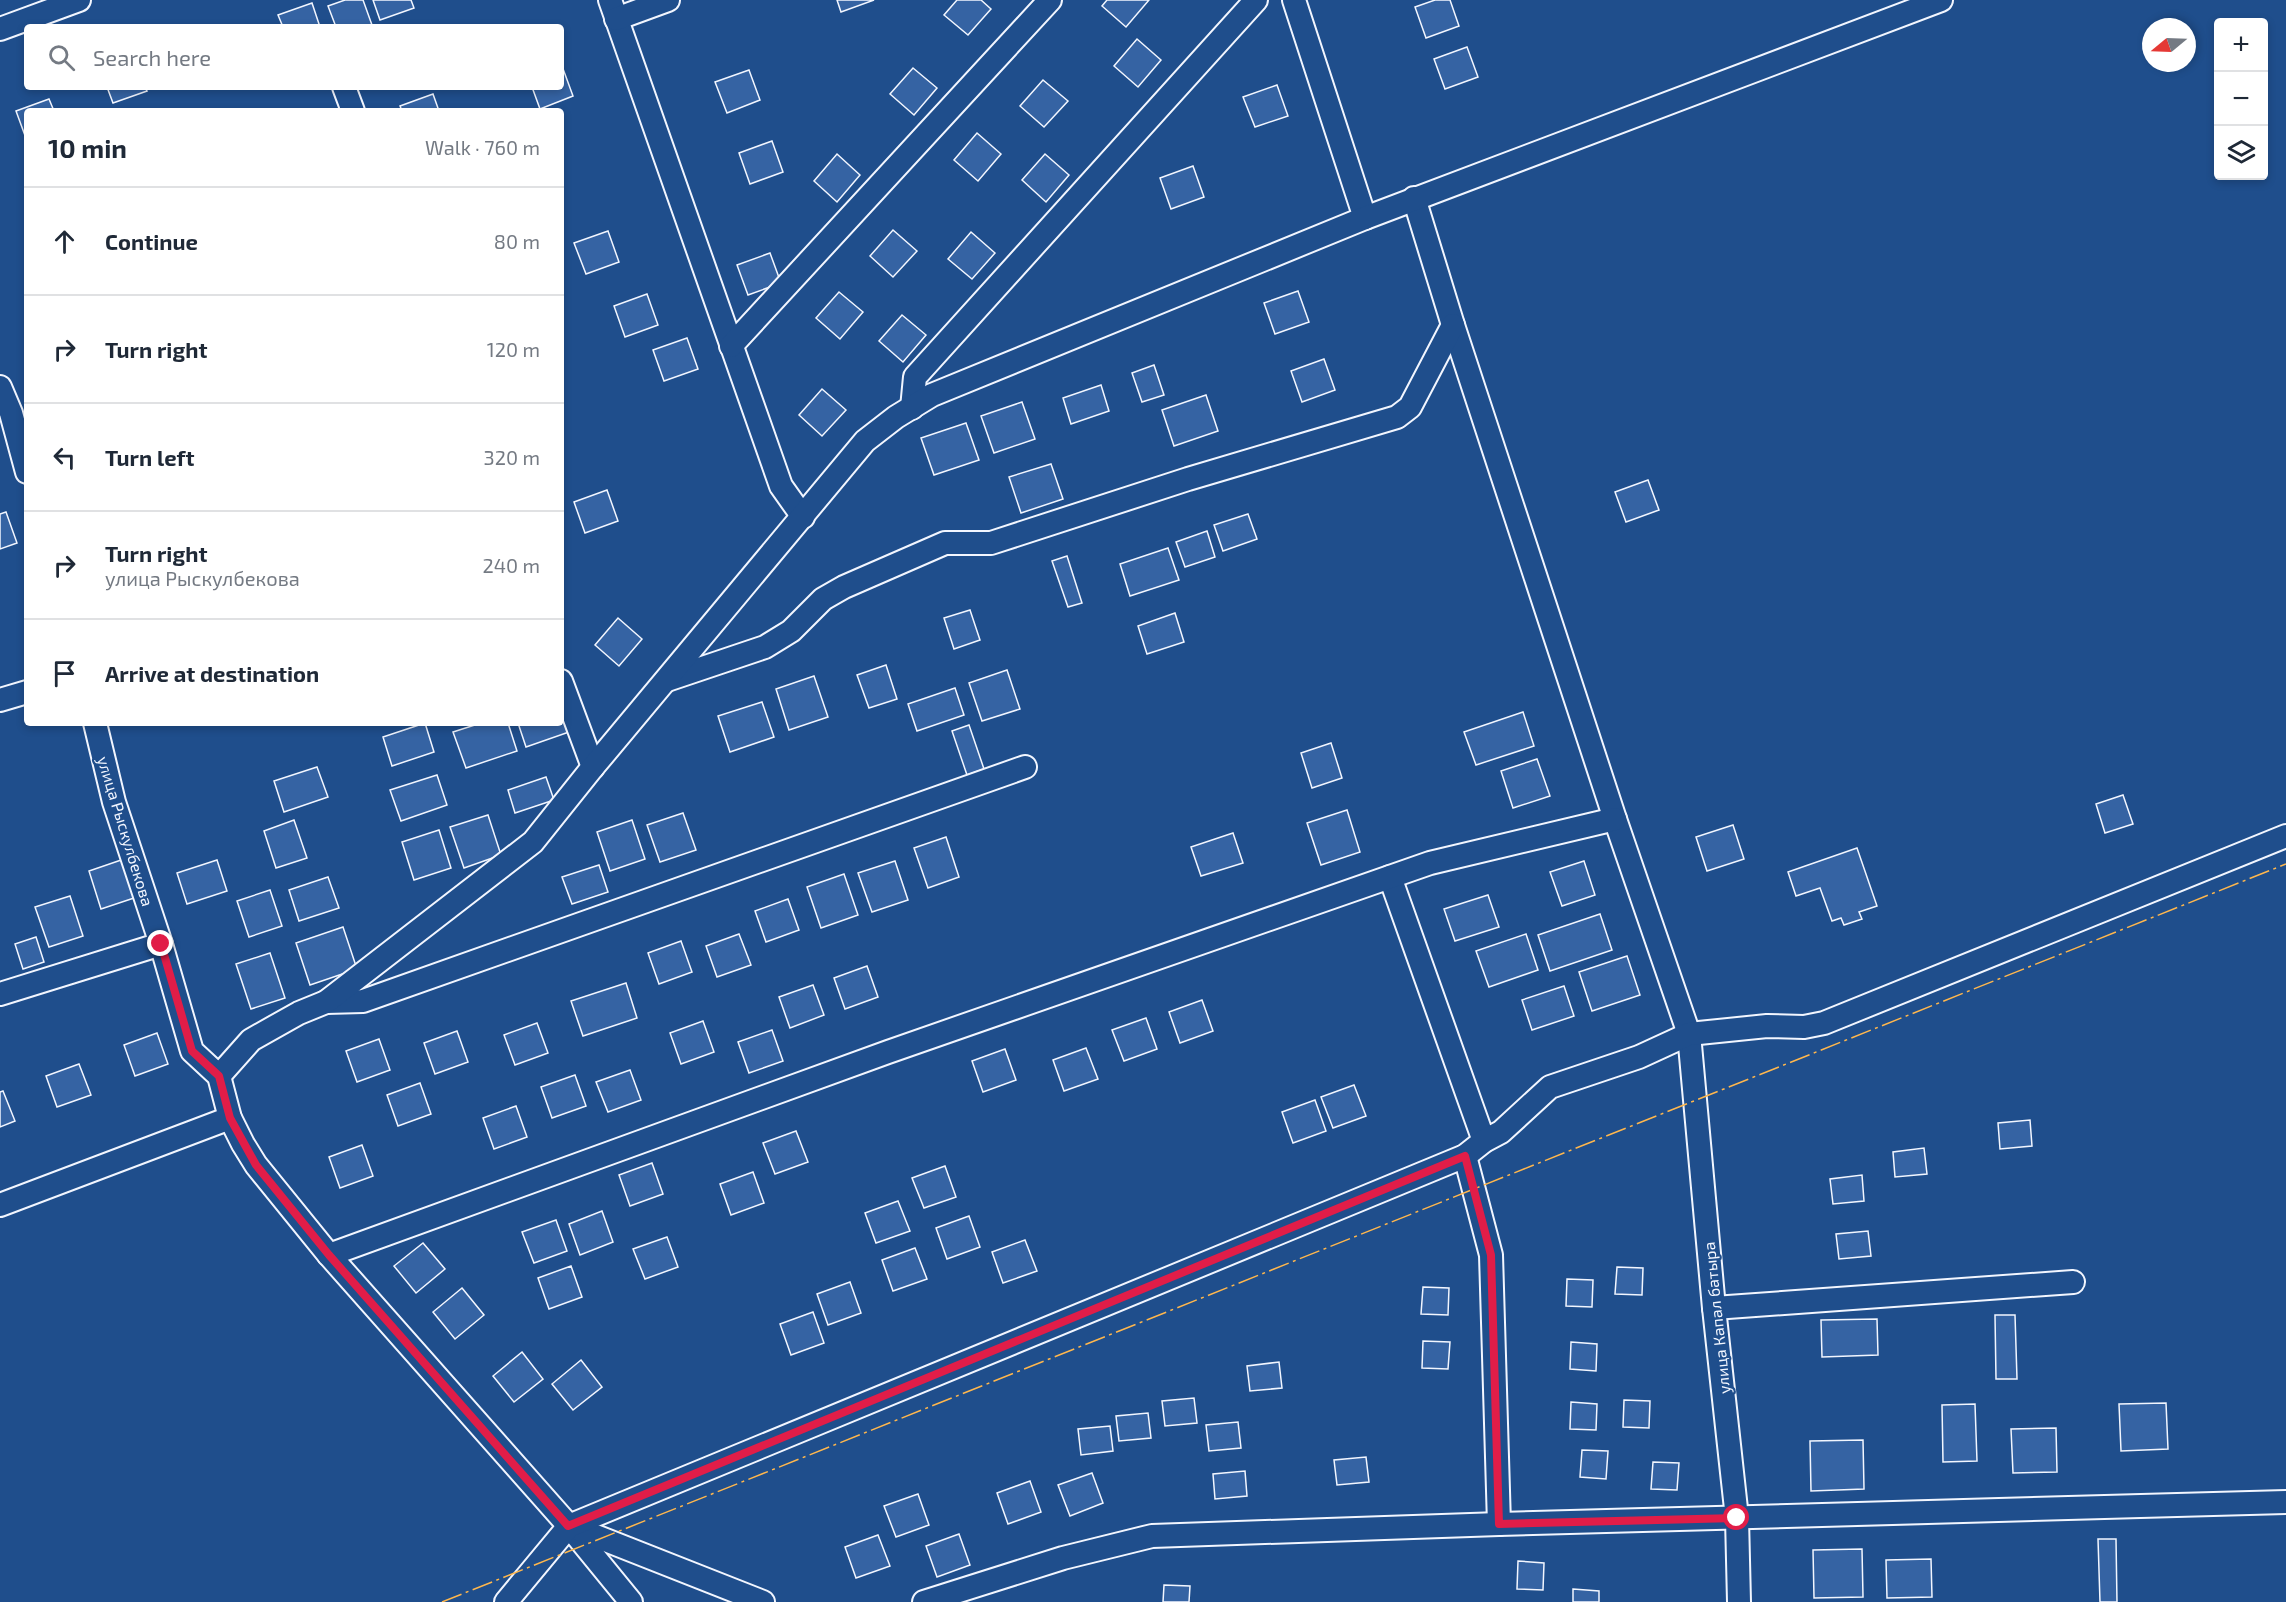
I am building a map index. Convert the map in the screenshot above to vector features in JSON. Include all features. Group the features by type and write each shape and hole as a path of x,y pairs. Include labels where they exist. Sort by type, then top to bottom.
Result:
{"street":[{"path":"0,29 79,0"},
{"path":"668,0 613,9 781,486 803,517"},
{"path":"731,346 1050,0"},
{"path":"912,408 915,376 1256,0"},
{"path":"1294,0 1365,218"},
{"path":"631,1602 568,1526 329,1255 256,1165 230,1118 219,1076 251,1040 299,1013 326,1002 534,842 592,767 865,441 932,395 1414,198 1941,0"},
{"path":"345,90 352,108"},
{"name":"улица Капал батыра","path":"1414,198 1453,325 1615,819 1689,1034 1714,1308 1737,1518 1739,1602"},
{"path":"665,681 765,647 791,631 823,599 844,587 945,543 991,543 1188,479 1397,417 1410,407 1453,325"},
{"path":"0,387 5,415 24,464"},
{"path":"564,689 592,767"},
{"path":"0,700 24,693"},
{"name":"улица Рыскулбекова","path":"95,726 114,802 161,944 192,1051 219,1076"},
{"path":"326,1002 363,1001 1025,767"},
{"path":"329,1255 888,1052 1430,863 1615,819"},
{"path":"506,1602 568,1526 1465,1156 1484,1141 1501,1132 1550,1087 1639,1057 1689,1034 1767,1026 1804,1027 1824,1023 2286,836"},
{"path":"1390,877 1484,1141"},
{"path":"0,994 161,944"},
{"path":"0,1205 230,1118"},
{"path":"1465,1156 1491,1255 1499,1524"},
{"path":"1714,1308 2073,1282"},
{"path":"924,1602 1063,1558 1152,1536 2286,1502"},
{"path":"568,1526 763,1602"}],"building":[{"path":"345,0 363,0 372,24 335,24 328,6"},
{"path":"373,0 411,0 414,8 380,20"},
{"path":"837,0 874,0 841,12"},
{"path":"957,0 981,0 991,9 968,35 944,15"},
{"path":"1107,0 1149,0 1126,27 1102,6"},
{"path":"1435,0 1450,0 1459,26 1426,38 1415,7"},
{"path":"312,3 319,24 282,24 278,15"},
{"path":"1137,39 1161,60 1138,87 1114,66"},
{"path":"1467,47 1478,77 1445,89 1434,59"},
{"path":"913,68 937,88 914,115 890,94"},
{"path":"749,70 760,100 727,113 715,82"},
{"path":"564,71 573,96 540,108 533,90 564,90"},
{"path":"1043,80 1068,101 1044,127 1020,106"},
{"path":"1277,85 1288,116 1255,127 1243,97"},
{"path":"108,90 147,91 113,103"},
{"path":"433,94 438,108 401,108 400,106"},
{"path":"49,99 53,108 24,108"},
{"path":"24,108 24,133 16,111"},
{"path":"977,133 1001,154 978,181 954,160"},
{"path":"772,141 783,172 750,184 739,153"},
{"path":"837,154 860,175 837,202 814,181"},
{"path":"1045,154 1069,175 1046,202 1022,180"},
{"path":"1193,166 1204,197 1171,209 1160,178"},
{"path":"893,230 917,251 893,277 870,256"},
{"path":"608,231 619,262 586,274 574,243"},
{"path":"971,232 995,253 972,279 948,259"},
{"path":"770,253 781,283 748,295 737,265"},
{"path":"1298,291 1309,322 1275,334 1264,303"},
{"path":"839,292 863,312 840,339 816,318"},
{"path":"647,294 658,325 625,337 614,306"},
{"path":"902,315 926,335 903,362 879,341"},
{"path":"687,338 698,369 664,381 653,350"},
{"path":"1324,359 1335,390 1302,402 1291,371"},
{"path":"1154,365 1164,395 1142,402 1132,373"},
{"path":"1101,385 1109,411 1071,424 1063,398"},
{"path":"822,389 846,410 822,436 799,415"},
{"path":"1206,395 1218,431 1174,446 1162,410"},
{"path":"1022,402 1035,439 994,453 981,416"},
{"path":"966,423 979,460 934,475 921,438"},
{"path":"1051,464 1063,499 1021,513 1009,477"},
{"path":"1648,480 1659,510 1626,522 1615,492"},
{"path":"607,490 618,521 585,533 574,502"},
{"path":"6,512 17,543 0,549 0,514"},
{"path":"1248,514 1257,539 1223,551 1214,525"},
{"path":"1207,531 1215,557 1185,567 1176,542"},
{"path":"1168,548 1179,580 1130,596 1120,564"},
{"path":"1067,556 1082,603 1068,607 1052,561"},
{"path":"970,610 980,640 954,649 944,618"},
{"path":"1175,613 1184,642 1147,654 1138,626"},
{"path":"618,618 642,639 619,666 595,645"},
{"path":"886,665 897,699 869,708 857,675"},
{"path":"1007,670 1020,709 982,721 969,683"},
{"path":"814,676 828,717 789,730 776,689"},
{"path":"955,688 964,715 917,731 908,704"},
{"path":"762,702 774,737 730,752 718,716"},
{"path":"1523,712 1534,746 1476,765 1464,732"},
{"path":"564,716 569,732 526,747 519,726 564,726"},
{"path":"969,725 984,769 967,775 952,731"},
{"path":"416,726 426,726 434,752 392,766 383,737"},
{"path":"472,726 509,726 517,751 466,768 453,732"},
{"path":"1331,743 1342,778 1312,788 1301,753"},
{"path":"1537,759 1550,796 1513,808 1501,771"},
{"path":"317,767 328,797 284,812 274,781"},
{"path":"437,775 447,805 401,821 390,790"},
{"path":"546,777 554,800 515,813 508,790"},
{"path":"2123,795 2133,824 2105,833 2096,804"},
{"path":"1347,810 1360,852 1321,865 1307,823"},
{"path":"683,813 696,850 660,862 647,825"},
{"path":"488,815 501,855 464,868 450,827"},
{"path":"294,820 307,858 276,868 264,831"},
{"path":"632,820 645,859 610,871 597,832"},
{"path":"1733,825 1744,859 1707,871 1696,837"},
{"path":"439,830 451,868 414,880 402,842"},
{"path":"1233,833 1243,863 1201,876 1191,847"},
{"path":"946,837 959,877 928,888 914,848"},
{"path":"1857,848 1877,906 1859,912 1862,919 1844,925 1841,918 1832,921 1820,888 1796,896 1788,872"},
{"path":"127,858 140,896 101,909 89,871"},
{"path":"217,860 227,891 187,904 177,873"},
{"path":"895,861 908,900 872,912 858,873"},
{"path":"1584,861 1595,895 1562,906 1550,872"},
{"path":"599,865 608,892 572,904 562,877"},
{"path":"844,874 858,915 821,928 807,887"},
{"path":"328,877 339,908 299,921 289,890"},
{"path":"270,890 282,926 249,937 237,901"},
{"path":"1488,895 1499,927 1455,941 1444,909"},
{"path":"70,896 83,936 49,947 35,907"},
{"path":"788,899 799,930 766,942 755,911"},
{"path":"1600,914 1612,950 1550,971 1538,935"},
{"path":"343,927 357,969 310,985 296,943"},
{"path":"739,934 751,965 717,977 706,946"},
{"path":"1526,934 1538,970 1489,987 1476,951"},
{"path":"36,937 44,962 23,969 15,944"},
{"path":"681,941 692,972 659,984 648,953"},
{"path":"270,953 285,998 251,1009 236,964"},
{"path":"1627,956 1640,995 1592,1011 1579,972"},
{"path":"867,966 878,997 845,1009 834,978"},
{"path":"626,983 637,1018 583,1036 571,1001"},
{"path":"813,985 824,1015 790,1028 779,997"},
{"path":"1564,986 1574,1016 1532,1030 1522,1000"},
{"path":"1202,1000 1213,1031 1180,1043 1169,1012"},
{"path":"1146,1018 1157,1049 1124,1061 1112,1030"},
{"path":"703,1021 714,1052 681,1064 670,1033"},
{"path":"537,1023 548,1053 515,1065 504,1035"},
{"path":"772,1030 783,1061 749,1073 738,1042"},
{"path":"457,1031 468,1062 435,1074 424,1043"},
{"path":"157,1033 168,1064 135,1076 124,1045"},
{"path":"379,1039 390,1070 357,1082 346,1051"},
{"path":"1086,1048 1098,1079 1064,1091 1053,1060"},
{"path":"1005,1049 1016,1080 983,1092 972,1061"},
{"path":"79,1064 91,1095 57,1107 46,1076"},
{"path":"630,1070 641,1100 608,1112 596,1082"},
{"path":"575,1075 586,1106 552,1118 541,1087"},
{"path":"420,1083 431,1114 398,1126 387,1095"},
{"path":"1354,1085 1366,1116 1333,1128 1321,1097"},
{"path":"3,1091 15,1121 0,1127 0,1092"},
{"path":"1315,1100 1326,1131 1293,1143 1282,1112"},
{"path":"516,1106 527,1137 494,1149 483,1118"},
{"path":"2030,1120 2032,1146 2000,1149 1998,1123"},
{"path":"796,1131 808,1162 775,1174 763,1143"},
{"path":"362,1145 373,1176 340,1188 329,1157"},
{"path":"1924,1148 1927,1174 1895,1177 1893,1152"},
{"path":"652,1163 663,1194 630,1206 619,1175"},
{"path":"945,1166 956,1197 924,1208 912,1178"},
{"path":"753,1172 764,1203 731,1215 720,1184"},
{"path":"1862,1175 1864,1201 1833,1204 1830,1179"},
{"path":"898,1201 910,1231 876,1243 865,1213"},
{"path":"602,1211 613,1242 580,1255 569,1224"},
{"path":"969,1216 980,1247 947,1259 936,1228"},
{"path":"556,1220 567,1251 534,1263 522,1232"},
{"path":"1868,1231 1871,1256 1839,1259 1836,1234"},
{"path":"667,1237 678,1267 645,1279 633,1249"},
{"path":"1025,1240 1037,1271 1003,1283 992,1252"},
{"path":"423,1243 445,1269 416,1293 394,1266"},
{"path":"915,1248 927,1279 893,1291 882,1260"},
{"path":"571,1266 582,1297 549,1309 538,1278"},
{"path":"1617,1267 1643,1268 1642,1295 1615,1294"},
{"path":"1567,1279 1593,1280 1592,1307 1566,1306"},
{"path":"850,1282 861,1313 828,1325 817,1294"},
{"path":"1423,1287 1449,1288 1448,1315 1421,1314"},
{"path":"462,1288 484,1315 455,1339 433,1312"},
{"path":"813,1312 824,1343 791,1355 780,1324"},
{"path":"1995,1315 2015,1315 2017,1379 1996,1379"},
{"path":"1877,1319 1878,1355 1822,1357 1821,1320"},
{"path":"1423,1341 1450,1342 1448,1369 1422,1368"},
{"path":"1571,1342 1597,1344 1596,1371 1570,1369"},
{"path":"522,1352 543,1379 514,1402 493,1376"},
{"path":"581,1360 602,1387 573,1410 552,1384"},
{"path":"1279,1362 1282,1388 1250,1391 1247,1366"},
{"path":"1194,1398 1197,1423 1165,1426 1162,1401"},
{"path":"1624,1400 1650,1401 1649,1428 1623,1427"},
{"path":"1571,1402 1597,1404 1596,1430 1570,1429"},
{"path":"2166,1403 2168,1449 2121,1451 2119,1404"},
{"path":"1975,1404 1977,1461 1943,1462 1942,1405"},
{"path":"1148,1413 1151,1438 1119,1441 1116,1416"},
{"path":"1238,1422 1241,1448 1209,1451 1206,1425"},
{"path":"1110,1426 1113,1451 1081,1455 1078,1429"},
{"path":"2056,1428 2057,1472 2013,1473 2011,1429"},
{"path":"1863,1440 1864,1489 1811,1491 1810,1441"},
{"path":"1582,1450 1608,1451 1606,1479 1580,1477"},
{"path":"1366,1457 1369,1482 1337,1485 1334,1460"},
{"path":"1653,1462 1679,1463 1677,1490 1651,1489"},
{"path":"1245,1471 1247,1496 1215,1499 1213,1474"},
{"path":"1092,1473 1103,1503 1070,1516 1058,1485"},
{"path":"1030,1481 1041,1512 1008,1524 997,1493"},
{"path":"918,1494 929,1525 896,1537 884,1506"},
{"path":"959,1534 970,1565 937,1577 926,1546"},
{"path":"878,1535 890,1566 856,1578 845,1547"},
{"path":"2098,1539 2116,1539 2117,1602 2100,1602"},
{"path":"1862,1549 1863,1597 1814,1598 1813,1550"},
{"path":"1931,1559 1932,1597 1887,1598 1886,1560"},
{"path":"1518,1561 1544,1563 1543,1590 1517,1589"},
{"path":"1164,1585 1190,1586 1189,1602 1163,1602"},
{"path":"1573,1589 1599,1591 1599,1602 1573,1602"}],"power":[{"path":"442,1602 2286,864"}],"route":[{"path":"161,944 192,1051 219,1076 230,1118 256,1165 329,1255 568,1526 1465,1156 1491,1255 1499,1524 1737,1518"}]}
